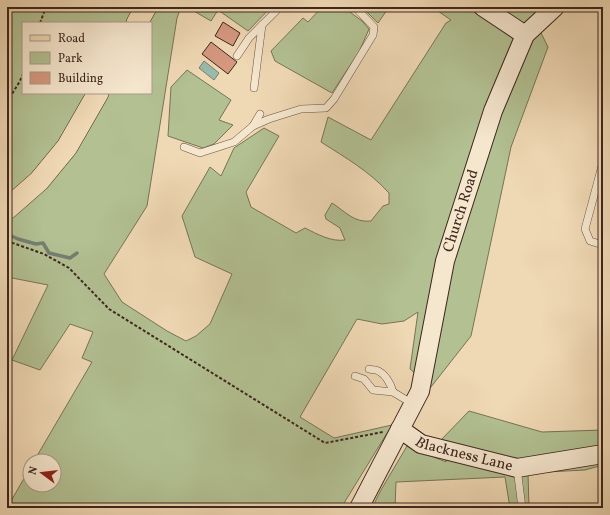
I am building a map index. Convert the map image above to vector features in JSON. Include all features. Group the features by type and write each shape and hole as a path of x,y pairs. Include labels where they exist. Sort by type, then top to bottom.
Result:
{"main road":[{"path":"7,209 39,181 67,147 97,94"}],"street":[{"path":"483,7 525,35"},
{"name":"Church Road","path":"359,508 420,391 445,261 493,110 525,35 555,7"},
{"name":"Blackness Lane","path":"400,429 421,444 517,468 603,454"}],"lane":[{"path":"238,56 250,38 280,7"},
{"path":"184,147 200,153 234,142 253,126 269,119 301,109 326,108 334,99 374,35 374,27 355,7"},
{"path":"254,88 262,25"},
{"path":"253,126 260,114"},
{"path":"603,162 601,180 586,230 590,241 603,245"},
{"path":"369,369 377,370 384,376 391,385 393,392"},
{"path":"355,376 364,379 374,390 393,392 413,404"},
{"path":"517,468 522,508"}],"path":[{"path":"40,22 46,7"},
{"path":"7,102 22,77"},
{"path":"7,241 44,254 69,268 109,309 325,443 400,429"}],"green space":[{"path":"7,7 181,7 177,18 147,206 104,274 122,302 167,331 186,341 196,336 210,324 232,274 195,257 182,216 210,167 221,176 234,148 264,128 279,136 246,192 251,207 296,233 305,228 329,239 345,240 340,228 326,219 325,215 332,203 355,219 371,221 383,206 389,204 389,193 365,171 321,142 328,117 371,140 446,23 451,20 432,7 555,7 538,27 548,47 511,147 471,336 431,387 410,369 418,312 404,321 382,324 357,319 300,417 334,438 392,425 341,508 7,508 22,482 22,493 62,493 62,453 39,453 92,362 82,358 93,332 70,324 40,370 12,360 48,285 7,277"},
{"path":"187,7 271,7 248,31 218,10 211,21"},
{"path":"322,7 343,7 362,21 369,29 359,52 332,93 275,61 271,51 303,18 308,22"},
{"path":"362,7 389,7 378,23"},
{"path":"187,70 231,100 219,120 233,125 214,144 203,148 168,136 171,87"},
{"path":"469,411 542,432 603,430 603,465 585,470 528,473 529,508 510,508 505,477 396,482 395,508 372,508 407,446 446,462 441,440"}],"shaded area":[{"path":"204,61 219,73 214,80 199,68"}],"building":[{"path":"223,22 240,33 233,46 215,36"},
{"path":"211,42 237,62 228,74 202,54"}],"waterway":[{"path":"7,234 36,244 43,243 49,253 70,258 77,253"}]}
